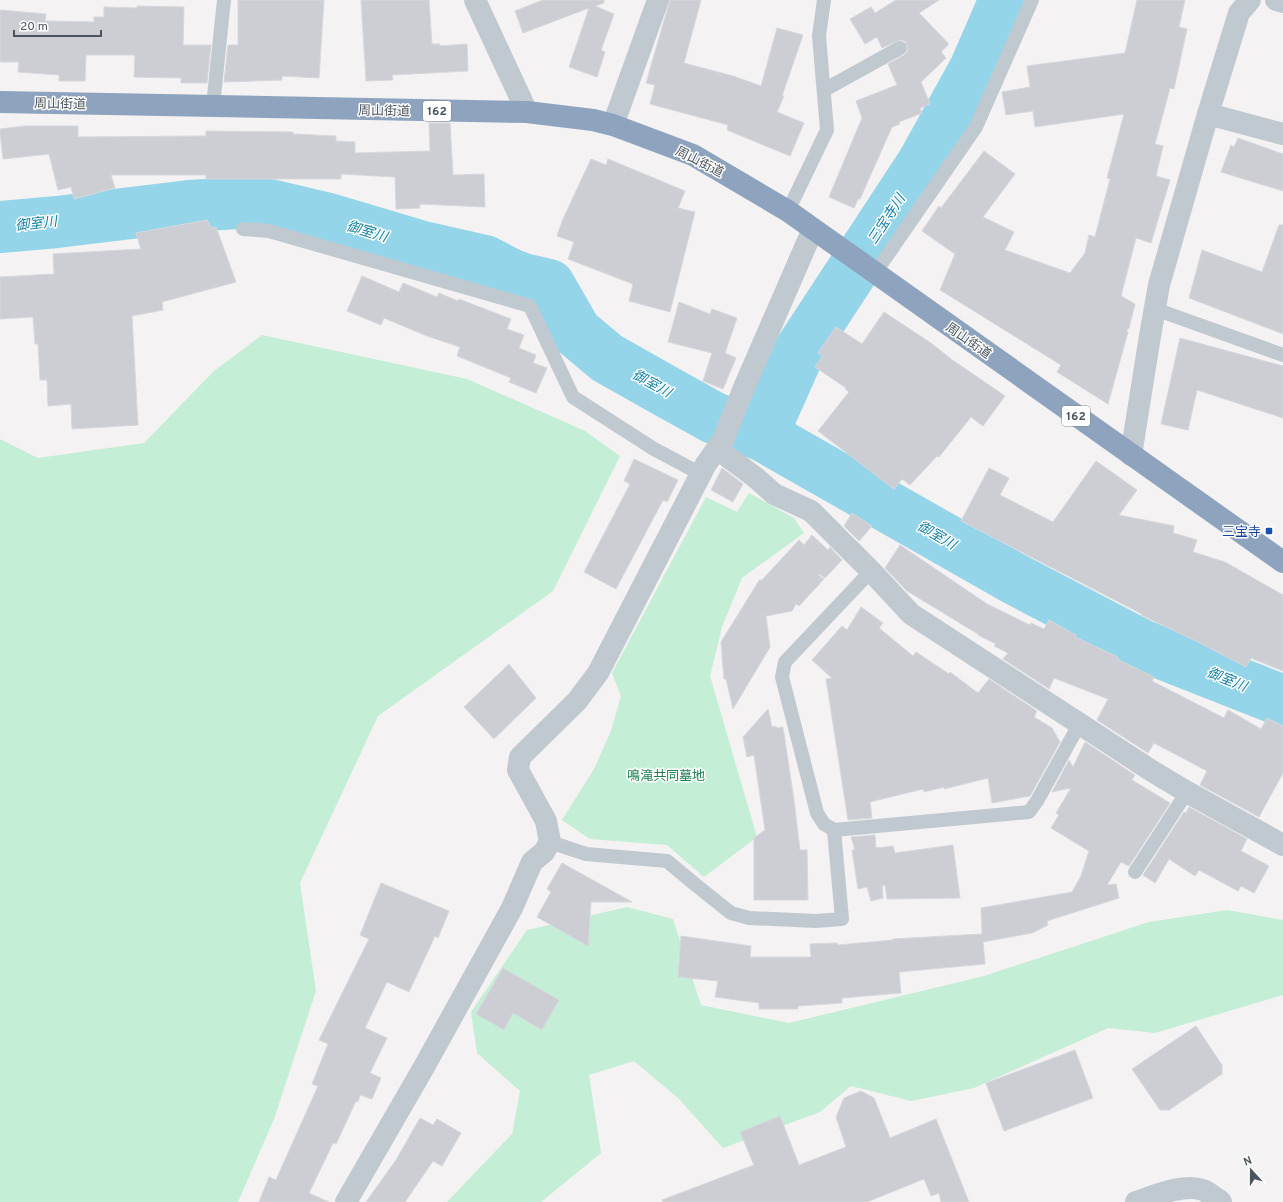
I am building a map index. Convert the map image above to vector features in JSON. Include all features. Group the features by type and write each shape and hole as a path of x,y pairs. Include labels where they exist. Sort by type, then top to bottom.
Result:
{"highway":[{"name":"周山街道","path":"0,102 526,112 593,120 613,125 693,154 788,211 1283,562"}],"street":[{"path":"613,125 658,0"},
{"path":"1131,455 1159,285 1208,114 1239,13 1251,0"},
{"path":"1276,0 1283,2"},
{"path":"473,2 526,112"},
{"path":"1208,114 1283,134"},
{"path":"346,1202 424,1067 512,908 532,862 544,852 550,842 546,821 518,770 520,756 576,701 598,674 706,464 720,444 813,229"},
{"path":"720,444 774,494 811,512 871,571 911,614 1186,792 1281,842"},
{"path":"1136,1202 1167,1192 1188,1189 1202,1190 1221,1202"}],"lane":[{"path":"213,106 224,0"},
{"path":"788,211 828,130 819,36 824,0"},
{"path":"872,271 976,127 1032,0"},
{"path":"824,90 900,48"},
{"path":"243,229 269,231 530,306 573,397 654,449 701,474"},
{"path":"1155,309 1283,355"},
{"path":"871,571 785,662 782,677 817,813 824,824 834,830 1029,812 1037,801 1080,723"},
{"path":"1135,872 1186,792"},
{"path":"550,842 586,854 667,861 731,912 749,918 816,921 842,919 834,830"}],"green space":[{"path":"262,335 467,379 585,431 620,456 553,591 378,716 300,883 316,991 274,1119 238,1202 0,1202 0,439 38,458 144,443 214,371"},
{"name":"鳴滝共同墓地","path":"749,493 794,518 804,533 742,578 722,627 710,676 757,837 704,877 667,845 590,839 562,820 594,769 611,731 621,696 612,673 706,497 737,512"},
{"path":"627,907 673,919 701,1005 789,1023 984,976 1149,922 1227,910 1283,920 1283,995 1155,1033 1108,1028 974,1088 911,1101 851,1086 820,1112 723,1148 678,1098 634,1061 589,1075 601,1153 541,1202 447,1202 512,1134 520,1091 477,1053 471,1012 527,930"}],"building":[{"path":"238,0 324,0 319,78 282,76 282,80 224,82 228,45 238,45"},
{"path":"361,0 429,0 432,44 440,44 440,46 467,44 468,71 392,75 393,80 366,81"},
{"path":"543,0 604,0 604,3 595,6 614,14 601,50 605,52 597,77 569,67 589,8 523,33 515,11"},
{"path":"670,0 701,0 684,63 733,76 761,86 777,28 803,35 782,96 784,96 777,112 804,123 790,156 727,130 728,125 650,104 655,85 646,83"},
{"path":"896,0 939,0 919,13 949,44 941,52 946,58 921,82 930,104 920,108 922,113 899,122 900,124 892,127 860,199 858,199 854,208 829,197 862,118 856,101 897,85 888,64 904,55 908,48 905,41 900,40 882,48 877,37 865,44 850,19 871,7 875,13"},
{"path":"1137,0 1185,0 1179,27 1187,29 1174,89 1170,88 1155,144 1163,146 1156,176 1170,180 1151,243 1136,238 1121,296 1135,304 1129,328 1126,331 1128,332 1108,404 1057,372 1061,365 940,290 955,254 922,231 939,206 941,208 984,151 1015,174 983,217 1014,232 1005,250 1070,273 1085,253 1089,235 1095,237 1110,179 1107,178 1124,114 1035,127 1033,111 1006,115 1002,92 1030,87 1027,66 1125,53"},
{"path":"137,6 184,7 183,45 211,45 207,83 181,83 181,78 134,77 135,55 86,55 85,81 59,81 59,75 18,72 19,62 0,62 0,10 46,14 45,21 94,22 94,17 104,17 104,7 137,8"},
{"path":"429,123 450,123 453,175 484,174 485,207 420,204 420,208 396,209 395,177 341,174 341,179 206,179 206,175 111,175 115,188 74,199 71,187 58,190 49,154 3,159 0,133 0,129 24,126 78,126 78,137 206,136 206,131 293,132 293,134 336,136 336,141 355,142 355,153 430,151"},
{"path":"1238,138 1283,154 1283,191 1221,172 1231,145 1234,147"},
{"path":"591,159 606,165 608,159 685,191 678,208 695,212 670,312 629,301 633,284 568,259 574,242 557,236 563,219"},
{"path":"207,220 212,228 216,227 236,282 162,302 163,310 132,316 138,425 72,429 71,404 48,406 47,380 40,380 38,344 35,344 33,317 0,319 0,277 54,274 53,254 141,249 136,233"},
{"path":"1279,225 1283,225 1283,334 1189,298 1202,250 1262,272"},
{"path":"362,276 399,292 403,283 437,297 439,293 458,301 459,299 511,319 507,329 524,335 519,348 536,355 533,363 547,368 536,393 509,382 511,378 457,356 460,347 427,336 384,318 381,325 347,311"},
{"path":"679,302 710,314 712,309 737,318 725,353 736,358 723,389 703,381 712,353 668,342"},
{"path":"884,312 931,343 951,359 1005,396 983,426 971,417 939,457 937,456 910,485 902,479 894,489 818,431 849,392 845,389 846,388 815,367 823,355 818,353 836,327 862,344"},
{"path":"1180,338 1283,366 1283,418 1197,390 1188,430 1161,424"},
{"path":"634,459 678,480 667,502 663,500 616,589 584,572 630,484 624,481"},
{"path":"1096,461 1137,490 1119,515 1174,526 1173,533 1197,540 1193,552 1225,562 1283,595 1283,671 1251,658 1246,667 1141,615 1142,614 961,521 989,468 1009,478 1000,495 1053,522"},
{"path":"722,468 743,484 733,502 711,490"},
{"path":"852,513 872,526 859,541 844,526"},
{"path":"812,535 828,550 830,547 842,560 825,578 819,574 818,575 824,579 799,606 796,604 792,611 766,616 770,647 733,709 726,679 724,679 721,642 760,579 761,581 799,540 804,545"},
{"path":"900,545 987,604 1030,625 1031,623 1044,629 1049,620 1076,635 1075,637 1118,657 1117,659 1154,677 1152,681 1224,718 1228,710 1261,729 1267,718 1283,726 1283,773 1259,817 1200,785 1207,771 1154,743 1148,753 1097,720 1108,699 1054,678 1049,689 1003,659 1008,653 994,646 996,644 978,635 907,591 885,568"},
{"path":"861,607 883,623 879,628 913,656 916,652 949,674 950,672 978,693 989,679 1037,711 1034,717 1052,728 1060,742 1030,796 992,803 988,778 944,789 944,787 924,792 923,789 870,802 872,818 848,820 826,679 832,678 812,660 842,626 847,630"},
{"path":"509,664 536,698 494,739 464,707"},
{"path":"768,709 772,727 783,727 800,850 807,850 808,900 754,900 754,838 765,830 754,755 747,757 743,737"},
{"path":"1085,742 1135,775 1132,780 1170,803 1129,866 1121,862 1107,885 1116,884 1119,898 1047,921 1048,925 1032,933 983,942 985,964 899,972 901,993 842,998 842,1003 798,1006 798,1009 759,1009 759,1003 715,997 718,981 678,977 681,936 751,946 750,957 811,957 810,944 837,943 838,945 893,939 982,934 981,908 1072,892 1081,876 1089,851 1051,828 1059,815 1056,813 1071,788 1052,792 1069,760 1073,767"},
{"path":"1189,807 1247,839 1241,851 1269,866 1254,893 1241,886 1238,891 1199,870 1195,876 1169,859 1155,883 1143,875 1184,812 1186,813"},
{"path":"875,835 876,848 893,846 895,853 953,845 960,898 887,899 885,885 882,886 883,898 871,901 867,887 858,889 852,850 855,850 851,837"},
{"path":"562,863 632,902 591,902 588,946 537,917 551,892 547,889"},
{"path":"381,883 449,911 438,938 435,936 409,992 387,982 365,1028 387,1038 370,1073 381,1078 372,1099 360,1095 358,1102 356,1101 336,1144 333,1143 309,1193 329,1202 259,1202 269,1177 276,1180 318,1086 312,1084 328,1044 319,1040 369,939 360,935"},
{"path":"503,968 559,1000 542,1030 513,1013 504,1030 476,1014"},
{"path":"1196,1026 1222,1065 1222,1074 1169,1110 1160,1110 1132,1069"},
{"path":"1075,1050 1093,1098 1004,1131 986,1083"},
{"path":"861,1091 874,1098 890,1138 936,1119 969,1202 941,1202 939,1193 931,1196 924,1179 867,1202 663,1202 662,1200 754,1165 740,1132 780,1116 799,1165 846,1147 836,1117 844,1098"},
{"path":"420,1118 433,1125 437,1119 461,1133 442,1166 433,1161 405,1202 366,1202 396,1160"}],"waterway":[{"name":"三宝寺川","path":"762,435 799,352 923,163 975,69 1005,0"},
{"name":"御室川","path":"0,227 57,222 189,206 257,202 325,218 419,246 485,261 512,275 549,285 576,332 607,358 714,418 762,435 1013,578 1141,645 1283,701"}],"place":[{"name":"三宝寺","path":"1269,531"}]}
